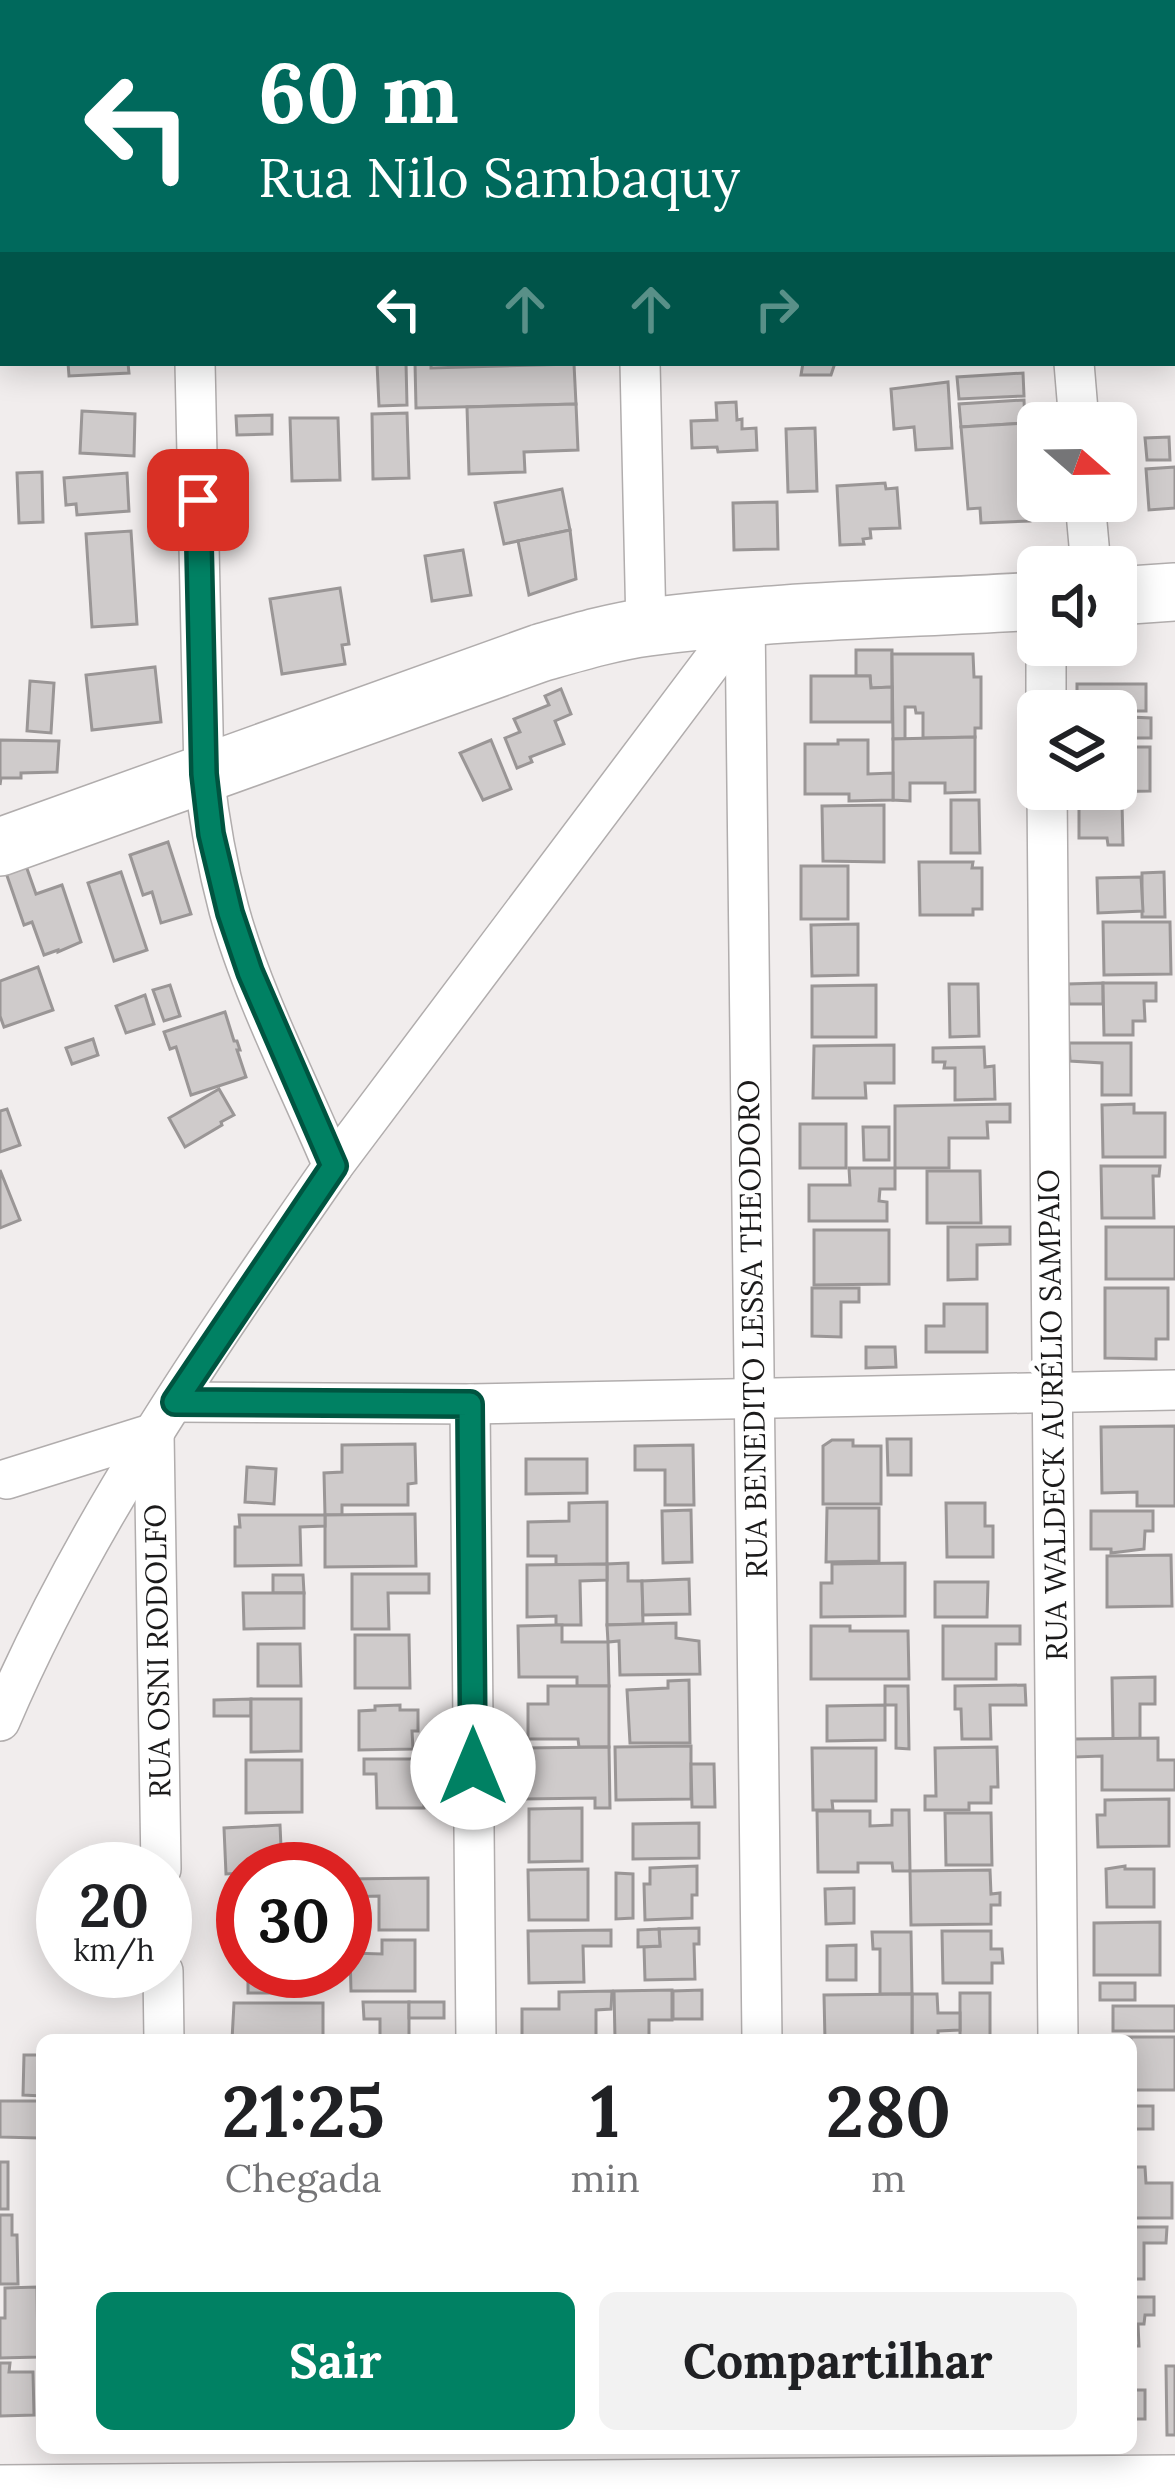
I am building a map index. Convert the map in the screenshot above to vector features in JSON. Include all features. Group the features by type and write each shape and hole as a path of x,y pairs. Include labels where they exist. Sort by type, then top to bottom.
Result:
{"street":[{"path":"195,366 204,774 211,834 250,972 334,1166"},
{"path":"640,366 646,627"},
{"path":"1074,366 1077,402"},
{"path":"1137,595 1175,592"},
{"path":"0,847 595,637 745,618 1017,602"},
{"path":"0,1720 88,1542 164,1417 334,1166 745,618"},
{"name":"RUA BENEDITO LESSA THEODORO","path":"745,618 762,2034"},
{"name":"RUA WALDECK AURÉLIO SAMPAIO","path":"1047,810 1058,2034"},
{"path":"2,1480 164,1417 470,1404 1175,1390"},
{"path":"470,1404 476,2034"},
{"name":"RUA OSNI RODOLFO","path":"161,1842 164,1417"},
{"path":"163,1998 164,2034"},
{"path":"0,2485 479,2464 1062,2462 1175,2475"}],"building":[{"path":"68,366 128,366 129,373 69,376"},
{"path":"377,366 406,366 407,405 379,406"},
{"path":"415,366 574,366 576,404 416,408"},
{"path":"802,366 834,366 831,375 801,375"},
{"path":"1023,373 1024,396 959,399 957,377"},
{"path":"948,382 952,448 916,450 914,427 894,429 891,389"},
{"path":"1024,400 1017,402 1017,424 961,427 959,404"},
{"path":"736,402 742,429 756,428 757,450 692,448 691,421 717,420 716,403"},
{"path":"576,404 578,450 524,452 525,472 469,474 467,407"},
{"path":"82,411 135,414 134,456 80,453"},
{"path":"407,413 409,478 373,479 372,414"},
{"path":"272,415 272,434 237,435 236,416"},
{"path":"290,418 338,418 340,480 292,481"},
{"path":"1017,424 1017,522 981,523 980,508 968,509 961,427"},
{"path":"815,428 817,491 788,492 786,429"},
{"path":"1169,437 1170,460 1147,460 1145,438"},
{"path":"1175,467 1175,508 1149,510 1146,469"},
{"path":"42,472 43,522 19,523 17,473"},
{"path":"127,473 129,511 77,515 76,504 66,505 64,478"},
{"path":"885,483 886,489 897,488 900,528 870,529 871,538 863,539 864,544 840,545 837,486"},
{"path":"562,489 570,530 504,544 495,503"},
{"path":"777,502 778,549 734,550 733,503"},
{"path":"570,530 576,579 529,595 518,541"},
{"path":"131,531 137,624 92,627 86,534"},
{"path":"463,550 471,595 432,601 425,556"},
{"path":"340,588 349,644 342,645 345,664 282,674 270,599"},
{"path":"856,650 892,650 892,687 871,688 870,676 856,676"},
{"path":"892,654 973,654 974,677 981,677 981,728 975,728 975,737 923,738 923,713 905,707 905,739 893,739"},
{"path":"155,667 161,722 92,730 86,675"},
{"path":"811,676 870,676 871,688 892,687 892,722 811,722"},
{"path":"30,681 54,683 51,733 27,731"},
{"path":"1077,684 1146,684 1146,711 1137,711 1137,690 1077,690"},
{"path":"561,689 571,714 555,721 564,744 530,757 532,762 517,768 505,738 520,732 514,719 549,705 545,696"},
{"path":"1137,717 1151,718 1151,738 1137,738"},
{"path":"975,737 975,792 945,793 945,783 910,783 910,801 893,800 893,739"},
{"path":"0,740 59,741 57,772 21,773 21,778 1,778 0,785"},
{"path":"491,740 511,789 483,800 460,753"},
{"path":"838,740 868,740 868,774 893,773 893,800 849,801 849,794 805,794 805,744 838,744"},
{"path":"1137,747 1150,747 1150,791 1137,791"},
{"path":"951,800 979,800 980,853 951,853"},
{"path":"884,805 884,862 823,861 822,806"},
{"path":"1079,810 1122,810 1123,845 1108,845 1107,838 1079,838"},
{"path":"168,842 191,914 161,923 152,892 143,895 130,855"},
{"path":"919,862 973,862 972,868 982,868 982,909 973,909 973,915 920,915"},
{"path":"25,863 36,894 62,885 81,942 44,955 32,922 24,925 5,870"},
{"path":"801,866 848,866 848,919 801,919"},
{"path":"121,872 147,950 114,961 88,883"},
{"path":"1164,872 1165,917 1142,917 1142,873"},
{"path":"1141,877 1143,911 1098,913 1097,878"},
{"path":"1103,922 1170,922 1171,974 1104,975"},
{"path":"858,924 858,975 812,976 811,925"},
{"path":"38,967 53,1010 4,1027 0,981"},
{"path":"1103,983 1103,1004 1069,1004 1068,984"},
{"path":"1103,983 1156,983 1156,1001 1144,1001 1145,1021 1133,1021 1133,1035 1104,1035"},
{"path":"949,984 978,984 979,1036 950,1037"},
{"path":"170,985 180,1016 164,1021 153,990"},
{"path":"876,985 876,1037 812,1037 812,986"},
{"path":"145,995 154,1024 126,1033 116,1006"},
{"path":"225,1012 246,1077 191,1095 176,1047 170,1049 164,1032"},
{"path":"93,1039 98,1055 72,1064 66,1048"},
{"path":"1069,1043 1131,1043 1131,1095 1102,1095 1102,1063 1070,1061"},
{"path":"894,1045 894,1083 865,1083 866,1098 813,1098 814,1046"},
{"path":"984,1047 985,1067 994,1066 995,1099 955,1100 955,1068 933,1062 933,1048"},
{"path":"219,1089 234,1115 185,1147 169,1118"},
{"path":"1010,1104 1010,1122 987,1122 988,1138 949,1138 949,1168 895,1168 895,1106"},
{"path":"1134,1104 1134,1113 1165,1113 1165,1157 1103,1157 1102,1105"},
{"path":"7,1109 20,1145 0,1152 0,1111"},
{"path":"800,1124 846,1124 846,1168 800,1168"},
{"path":"863,1127 889,1127 889,1160 864,1160"},
{"path":"1101,1166 1160,1166 1159,1176 1153,1176 1154,1218 1102,1218"},
{"path":"849,1168 895,1168 895,1189 880,1189 879,1201 887,1202 887,1221 809,1221 809,1185 850,1185"},
{"path":"0,1170 20,1220 0,1228"},
{"path":"927,1171 980,1171 981,1223 927,1223"},
{"path":"948,1227 1010,1227 1010,1244 977,1245 977,1279 948,1280"},
{"path":"1106,1227 1175,1227 1175,1279 1106,1279"},
{"path":"814,1230 889,1230 889,1284 814,1285"},
{"path":"812,1288 859,1288 859,1302 841,1302 841,1337 812,1336"},
{"path":"1105,1288 1168,1288 1168,1339 1156,1339 1156,1359 1105,1358"},
{"path":"944,1304 987,1304 987,1352 926,1352 926,1326 944,1326"},
{"path":"866,1347 895,1347 896,1367 866,1368"},
{"path":"1175,1426 1175,1506 1137,1506 1137,1492 1102,1493 1101,1427"},
{"path":"887,1439 911,1439 911,1475 888,1475"},
{"path":"832,1440 881,1446 881,1504 823,1504 823,1446"},
{"path":"415,1444 416,1483 408,1484 408,1505 342,1505 342,1515 325,1515 324,1473 342,1472 342,1445"},
{"path":"693,1445 694,1505 665,1505 665,1470 635,1470 635,1446"},
{"path":"526,1459 587,1459 587,1493 526,1494"},
{"path":"247,1467 276,1469 274,1504 245,1502"},
{"path":"607,1502 607,1564 556,1565 556,1556 528,1556 528,1522 569,1521 569,1503"},
{"path":"946,1503 985,1503 985,1526 993,1526 993,1557 947,1557"},
{"path":"827,1508 879,1508 879,1561 826,1562"},
{"path":"691,1510 692,1562 663,1563 662,1511"},
{"path":"1091,1511 1153,1511 1153,1531 1145,1531 1144,1549 1111,1553 1111,1549 1091,1549"},
{"path":"415,1514 416,1566 325,1567 325,1515"},
{"path":"239,1515 325,1515 325,1526 300,1527 301,1565 235,1566"},
{"path":"1171,1555 1172,1606 1107,1607 1107,1556"},
{"path":"628,1563 628,1581 642,1581 643,1624 607,1625 607,1564"},
{"path":"905,1563 905,1616 821,1617 821,1583 832,1583 832,1564"},
{"path":"607,1564 607,1580 580,1581 581,1625 556,1625 556,1616 527,1617 527,1565"},
{"path":"352,1574 429,1574 429,1593 388,1593 389,1629 352,1629"},
{"path":"273,1575 303,1575 304,1593 273,1593"},
{"path":"689,1579 690,1614 643,1615 642,1581"},
{"path":"935,1582 988,1582 987,1617 935,1617"},
{"path":"243,1593 304,1593 304,1628 244,1629"},
{"path":"676,1623 676,1638 699,1641 700,1674 620,1675 619,1641 608,1642 607,1625"},
{"path":"562,1625 562,1642 608,1642 609,1686 577,1686 577,1677 519,1677 518,1626"},
{"path":"811,1626 908,1631 909,1679 811,1679"},
{"path":"943,1626 1020,1626 1020,1644 996,1644 996,1679 943,1679"},
{"path":"355,1635 409,1635 410,1688 355,1688"},
{"path":"258,1644 300,1644 301,1686 258,1686"},
{"path":"1155,1677 1155,1704 1140,1704 1140,1739 1113,1739 1112,1678"},
{"path":"689,1680 690,1743 630,1743 627,1690 668,1688 668,1681"},
{"path":"1025,1685 1026,1705 990,1705 991,1739 962,1739 955,1686"},
{"path":"548,1686 609,1686 609,1747 579,1747 578,1739 528,1739 528,1704 548,1704"},
{"path":"885,1686 908,1686 909,1749 896,1748 896,1705 885,1705"},
{"path":"251,1699 251,1716 214,1716 214,1700"},
{"path":"251,1699 301,1699 301,1751 251,1752"},
{"path":"400,1705 400,1710 418,1710 413,1749 359,1750 359,1711"},
{"path":"885,1705 885,1740 827,1741 827,1706"},
{"path":"1158,1738 1158,1760 1175,1760 1175,1790 1102,1790 1102,1756 1075,1757 1074,1739"},
{"path":"691,1746 691,1799 616,1800 615,1747"},
{"path":"609,1747 610,1808 595,1808 595,1798 524,1799 523,1748"},
{"path":"997,1747 998,1787 991,1787 991,1803 969,1803 969,1810 925,1810 925,1796 936,1796 935,1748"},
{"path":"812,1748 876,1748 876,1801 832,1801 833,1810 813,1810"},
{"path":"364,1759 423,1759 424,1808 377,1808 376,1774 364,1774"},
{"path":"246,1760 302,1760 302,1812 246,1813"},
{"path":"691,1764 714,1764 715,1807 692,1807"},
{"path":"1169,1799 1169,1846 1098,1847 1097,1815 1105,1815 1105,1800"},
{"path":"582,1808 582,1861 529,1862 529,1809"},
{"path":"892,1810 909,1810 910,1871 893,1871 892,1863 858,1863 858,1872 818,1872 817,1811 870,1811 870,1826 892,1825"},
{"path":"945,1813 991,1813 992,1865 946,1865"},
{"path":"699,1823 699,1858 633,1859 633,1824"},
{"path":"280,1825 281,1842 225,1842 224,1828"},
{"path":"697,1866 692,1918 645,1920 644,1884 650,1884 650,1868"},
{"path":"588,1869 588,1920 529,1920 528,1870"},
{"path":"1106,1869 1154,1869 1154,1907 1107,1907"},
{"path":"990,1870 991,1894 1000,1893 1000,1905 991,1905 991,1924 911,1925 910,1871"},
{"path":"616,1873 633,1874 633,1918 616,1919"},
{"path":"428,1878 428,1930 379,1930 379,1896 372,1896 372,1879"},
{"path":"854,1888 854,1923 826,1924 825,1889"},
{"path":"1160,1922 1160,1975 1094,1975 1094,1923"},
{"path":"699,1928 699,1944 694,1944 695,1979 645,1980 644,1947 660,1946 659,1929"},
{"path":"659,1929 660,1946 638,1947 638,1930"},
{"path":"611,1930 611,1946 583,1946 584,1982 529,1983 528,1931"},
{"path":"942,1931 991,1931 991,1949 1002,1949 1003,1963 992,1963 992,1983 943,1983"},
{"path":"872,1932 911,1932 912,1994 880,1994 880,1949 873,1949"},
{"path":"382,1940 415,1940 415,1991 372,1991 372,1954 382,1954"},
{"path":"856,1945 856,1980 827,1980 827,1946"},
{"path":"1100,1983 1135,1983 1135,2000 1100,2000"},
{"path":"672,1990 672,2020 649,2020 649,2034 615,2034 614,1991"},
{"path":"702,1990 702,2019 673,2019 673,1991"},
{"path":"612,1991 611,2009 596,2010 596,2034 522,2034 522,2009 559,2009 559,1992"},
{"path":"960,1993 990,1993 990,2034 960,2034"},
{"path":"912,1994 937,1994 938,2013 960,2013 960,2030 912,2034"},
{"path":"912,1994 912,2034 825,2034 824,1995"},
{"path":"363,2002 409,2002 409,2034 380,2034 380,2019 364,2019"},
{"path":"409,2002 444,2002 444,2018 409,2018"},
{"path":"234,2003 323,2003 323,2034 232,2034"},
{"path":"1113,2006 1175,2006 1175,2031 1113,2031"},
{"path":"1137,2037 1175,2037 1175,2090 1137,2090"},
{"path":"24,2055 36,2055 36,2096 23,2095"},
{"path":"0,2101 36,2101 36,2138 0,2137"},
{"path":"1137,2106 1153,2106 1153,2129 1137,2129"},
{"path":"0,2162 8,2162 8,2209 0,2209"},
{"path":"1137,2167 1145,2167 1146,2183 1172,2183 1172,2218 1137,2218"},
{"path":"0,2215 12,2215 18,2284 0,2284"},
{"path":"1137,2227 1167,2227 1166,2243 1144,2243 1144,2279 1137,2279"},
{"path":"36,2287 36,2357 0,2358 5,2288"},
{"path":"1137,2297 1154,2297 1154,2315 1145,2315 1144,2324 1138,2324 1137,2346"},
{"path":"0,2363 10,2363 9,2372 33,2372 34,2415 0,2416"},
{"path":"1166,2366 1175,2366 1175,2435 1167,2435"},
{"path":"1137,2390 1145,2390 1145,2419 1137,2419"}],"route":[{"path":"198,500 204,774 211,834 250,972 334,1166 175,1402 470,1404 473,1767"}]}
